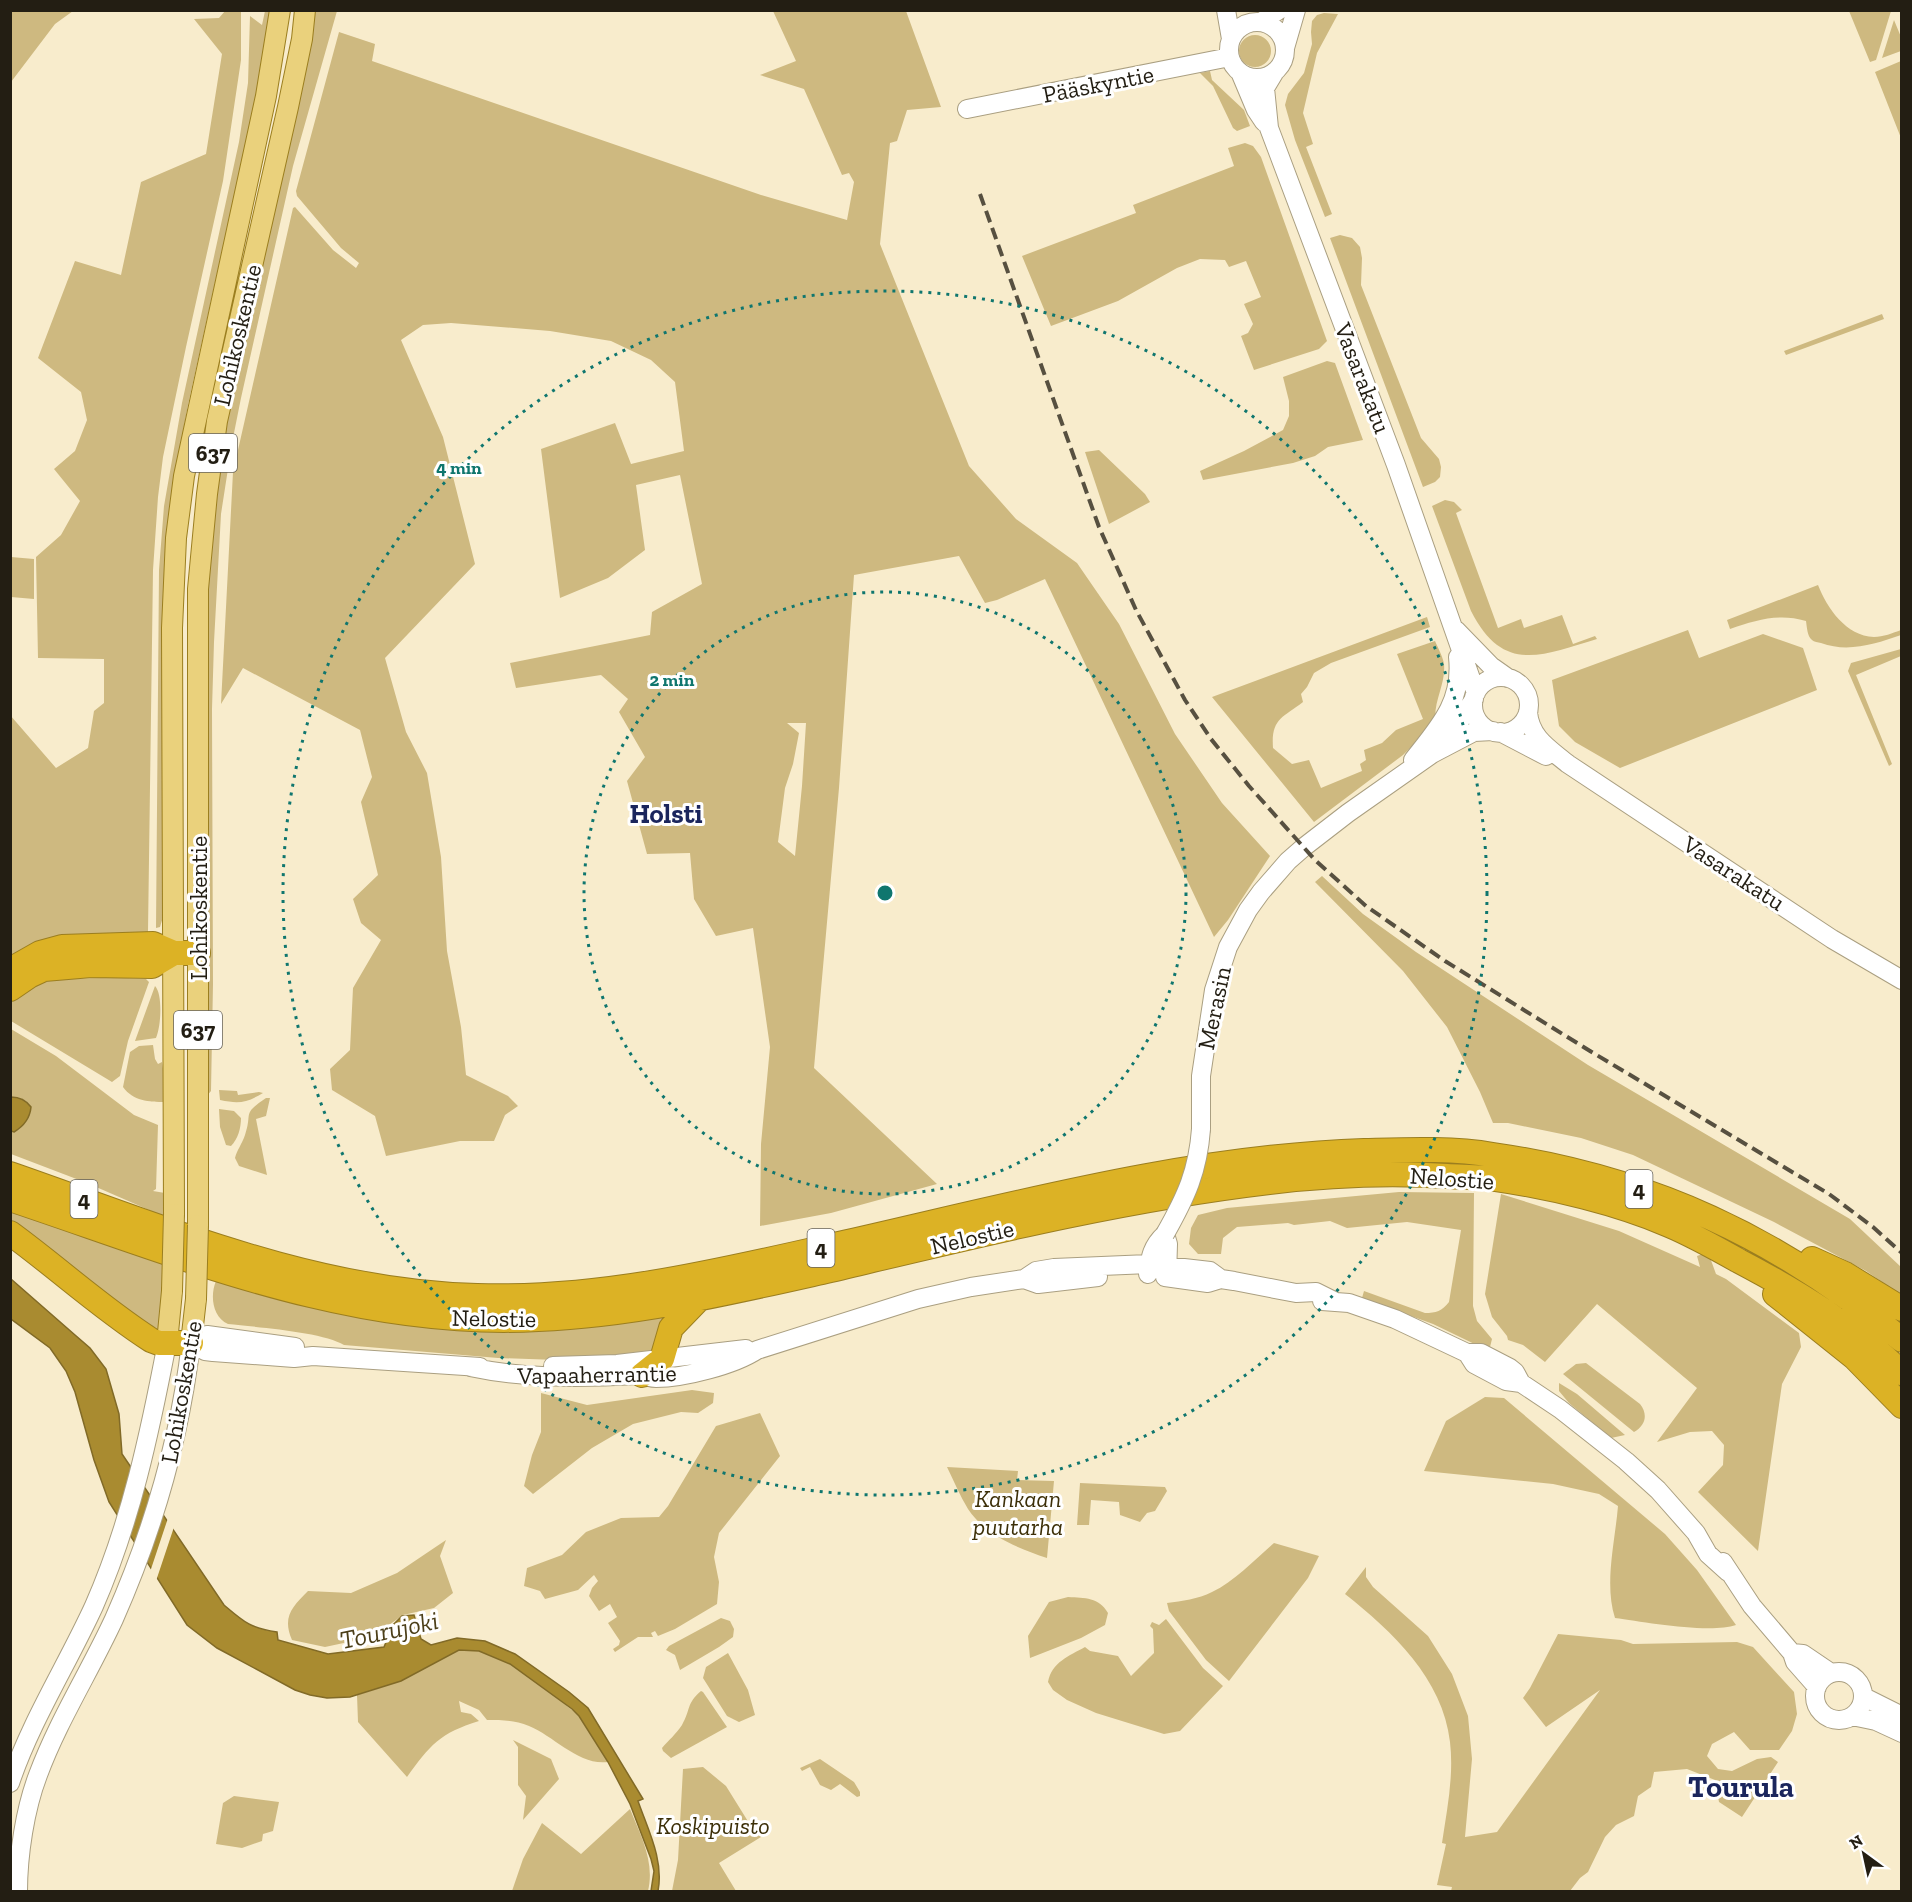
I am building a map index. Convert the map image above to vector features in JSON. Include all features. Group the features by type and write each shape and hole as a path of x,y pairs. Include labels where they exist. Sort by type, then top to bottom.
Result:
{"highway":[{"path":"10,970 40,953 62,947 153,944 174,953 198,953"},
{"path":"10,989 29,975 45,969 91,965 152,966 174,953"},
{"name":"Nelostie","path":"10,1174 281,1266 377,1287 479,1297 542,1295 637,1286 707,1274 1083,1189 1225,1164 1317,1153 1384,1150 1490,1154 1579,1172 1635,1187 1715,1219 1778,1252 1860,1306 1902,1340"},
{"name":"Nelostie","path":"10,1199 230,1274 287,1291 416,1315 480,1320 537,1320 699,1299 1100,1208 1226,1187 1331,1176 1408,1173 1506,1181 1624,1208 1666,1223 1706,1242 1812,1301 1876,1348 1902,1373"},
{"path":"10,1233 151,1340 159,1343 191,1343"},
{"path":"1778,1252 1811,1258 1845,1274 1902,1309"},
{"path":"1735,1258 1782,1301 1848,1351 1902,1406"},
{"path":"642,1375 662,1359 671,1328 699,1299"}],"main road":[{"name":"Lohikoskentie","path":"167,1343 172,1291 174,1196 172,628 176,538 194,423 266,96 280,10"},
{"name":"Lohikoskentie","path":"191,1343 196,1299 198,1204 198,588 217,421 288,107 302,39 305,10"}],"street":[{"path":"1226,10 1235,65 1253,78 1274,73 1283,62 1296,10"},
{"path":"1231,39 1240,27 1253,18 1279,10"},
{"path":"1253,18 1267,23 1278,31 1285,48"},
{"name":"Pääskyntie","path":"967,109 1235,65"},
{"name":"Vasarakatu","path":"1235,65 1256,110 1269,128"},
{"name":"Vasarakatu","path":"1274,73 1267,82 1264,96 1269,128 1396,465 1455,628 1475,696"},
{"name":"Vasarakatu","path":"1455,628 1491,666 1508,678"},
{"name":"Merasin","path":"1398,777 1428,741 1450,709 1457,689 1459,670 1455,628"},
{"path":"1508,678 1519,683 1527,694 1528,712 1517,727 1497,732 1481,724 1477,719 1473,706 1475,696 1489,680 1508,678"},
{"name":"Merasin","path":"1432,754 1458,724 1475,696"},
{"name":"Vasarakatu","path":"1528,712 1529,723 1534,735 1568,764 1832,939 1902,980"},
{"name":"Merasin","path":"1148,1270 1155,1243 1165,1234 1184,1201 1199,1154 1202,1076 1214,990 1228,947 1261,892 1288,861 1347,813 1398,777 1432,754 1474,732 1497,732"},
{"name":"Vasarakatu","path":"1497,732 1545,756 1568,764"},
{"path":"1165,1234 1168,1244 1168,1272"},
{"name":"Vapaaherrantie","path":"470,1367 505,1374 586,1378 642,1375 654,1378 683,1374 743,1359 757,1350 918,1299 971,1287 1024,1279 1036,1271 1054,1268 1168,1272 1210,1271 1221,1279 1296,1293 1314,1302 1349,1303 1395,1319 1467,1353 1474,1364 1506,1381 1521,1383 1588,1429 1658,1490 1696,1533 1716,1548 1728,1572 1816,1687"},
{"name":"Lohikoskentie","path":"10,1783 19,1758 77,1641 108,1572 129,1510 149,1436 167,1343"},
{"name":"Lohikoskentie","path":"18,1892 18,1872 26,1821 37,1776 123,1599 147,1534 168,1467 180,1414 191,1343"},
{"name":"Vapaaherrantie","path":"191,1343 205,1351 470,1367 606,1365 693,1357 741,1349 757,1350"},
{"name":"Vapaaherrantie","path":"1792,1653 1803,1654 1831,1673"},
{"path":"1838,1671 1851,1674 1861,1684 1864,1697 1858,1711 1845,1719 1834,1719 1821,1712 1815,1698 1816,1687 1825,1676 1831,1673 1838,1671"},
{"path":"1864,1697 1902,1716"},
{"path":"1852,1716 1876,1721 1902,1732"}],"green space":[{"path":"11,10 73,11 55,24 11,82"},
{"path":"225,11 241,11 241,60 223,181 163,457 158,497 153,570 148,932 11,959 10,715 56,768 88,748 94,711 104,703 104,659 38,658 36,557 61,535 80,501 54,469 75,451 87,420 81,392 38,358 75,261 121,275 141,182 206,154 222,54 194,19 219,18"},
{"path":"265,11 271,11 259,83 188,405 177,465 165,698 163,917 160,927 156,928 159,570 164,506 182,403 239,142 248,83 250,16 262,25"},
{"path":"314,11 337,11 293,166 241,398 221,514 212,709 211,1091 206,1097 205,640 209,552 223,444 232,396 303,82"},
{"path":"773,11 906,11 941,107 907,110 897,141 890,143 880,244 969,466 1016,519 1077,563 1119,624 1175,734 1222,803 1270,856 1228,920 1214,937 1045,579 985,603 959,556 854,575 839,788 814,1068 937,1184 831,1213 760,1226 761,1144 770,1047 753,928 716,936 694,899 690,853 647,854 627,781 645,757 619,712 628,699 601,675 516,688 510,663 650,635 652,612 702,584 680,475 636,485 645,550 608,578 560,598 541,449 615,423 631,464 684,451 675,382 651,360 611,341 550,331 451,323 423,325 401,340 443,437 475,564 385,658 406,732 427,773 441,857 447,951 461,1027 466,1075 508,1096 518,1106 505,1115 494,1141 460,1141 386,1156 375,1116 332,1090 330,1069 350,1050 353,988 381,940 361,923 353,899 378,875 361,802 372,777 360,730 243,668 221,704 233,472 293,208 295,207 333,250 356,268 359,263 341,248 297,196 296,191 339,32 375,44 372,61 761,195 847,220 854,182 849,173 842,175 804,89 760,75 796,61","holes":["787,723 806,723 802,786 795,856 778,842 785,788 793,764 799,733"]},
{"path":"1849,11 1891,11 1876,60 1870,62"},
{"path":"1338,14 1317,53 1303,113 1313,144 1306,147 1332,214 1325,217 1295,140 1285,105 1288,94 1304,73 1312,44 1312,21 1317,15"},
{"path":"1894,20 1901,37 1901,51 1882,58"},
{"path":"1255,35 1266,40 1271,51 1266,62 1255,67 1244,62 1239,51 1244,40"},
{"path":"1901,61 1901,138 1875,72"},
{"path":"1210,71 1212,80 1244,110 1250,126 1237,131 1233,128 1213,86 1200,73"},
{"path":"1245,143 1253,146 1261,157 1327,341 1319,349 1254,370 1241,336 1248,333 1253,324 1244,304 1261,297 1246,261 1229,267 1225,260 1200,259 1177,268 1118,301 1051,326 1022,256 1136,213 1133,205 1234,166 1228,148"},
{"path":"1340,235 1352,238 1360,247 1361,285 1421,438 1439,459 1440,477 1423,487 1330,238"},
{"path":"1882,314 1884,319 1786,355 1784,351"},
{"path":"1327,361 1335,363 1363,440 1328,447 1315,456 1293,463 1203,480 1200,471 1283,430 1289,416 1289,401 1283,377"},
{"path":"1099,450 1145,494 1150,502 1109,524 1085,452"},
{"path":"1445,500 1454,502 1462,510 1456,513 1498,628 1521,619 1524,628 1562,615 1573,644 1595,636 1597,639 1558,651 1525,655 1510,652 1496,644 1483,631 1471,611 1432,506"},
{"path":"11,557 34,559 34,599 11,597"},
{"path":"1818,585 1832,611 1855,632 1874,637 1901,630 1901,635 1871,644 1841,647 1813,641 1808,634 1806,621 1796,619 1768,619 1730,629 1727,620"},
{"path":"1427,617 1430,627 1331,663 1314,673 1301,694 1303,702 1279,720 1276,725 1273,748 1292,764 1309,760 1321,788 1362,771 1360,764 1366,760 1364,750 1382,743 1396,730 1423,719 1397,654 1435,641 1442,655 1444,672 1436,708 1436,723 1403,755 1314,822 1212,697"},
{"path":"1688,630 1699,658 1763,634 1803,648 1817,690 1620,768 1575,742 1559,726 1552,680"},
{"path":"1901,649 1901,656 1856,675 1892,764 1889,766 1848,671 1851,663"},
{"path":"1322,876 1363,914 1416,952 1588,1065 1850,1219 1901,1267 1901,1295 1866,1271 1774,1222 1633,1155 1581,1138 1508,1123 1493,1123 1447,1027 1403,971 1315,882"},
{"path":"69,978 137,978 146,979 149,982 128,1041 120,1076 112,1082 11,1021 11,1000 39,982"},
{"path":"155,986 158,990 160,1011 156,1038 135,1041"},
{"path":"11,1029 56,1056 134,1115 158,1125 156,1189 153,1191 165,1193 165,1217 87,1183 11,1154 10,1131 14,1132 19,1129 31,1107 22,1099 11,1097"},
{"path":"153,1045 155,1059 158,1064 162,1062 166,1089 165,1102 136,1098 123,1087 130,1052 139,1046"},
{"path":"219,1090 237,1091 238,1095 263,1093 247,1101 232,1102 220,1100"},
{"path":"266,1098 270,1098 266,1116 256,1119 267,1175 239,1166 235,1158 245,1135 250,1111"},
{"path":"219,1109 234,1111 241,1118 239,1133 231,1146 226,1145 220,1127"},
{"path":"1399,1192 1474,1193 1473,1306 1477,1321 1492,1339 1489,1351 1433,1324 1362,1298 1364,1291 1425,1313 1441,1309 1449,1302 1461,1230 1407,1222 1347,1228 1330,1221 1294,1225 1288,1223 1237,1227 1223,1238 1221,1254 1198,1254 1189,1244 1191,1228 1198,1215 1227,1208"},
{"path":"1501,1194 1619,1231 1700,1267 1697,1256 1708,1252 1716,1274 1799,1333 1801,1347 1782,1384 1758,1551 1698,1492 1723,1465 1724,1445 1712,1431 1690,1432 1657,1442 1697,1388 1597,1304 1545,1362 1523,1345 1508,1340 1492,1317 1485,1294"},
{"path":"10,1209 165,1265 159,1329 135,1318 11,1227"},
{"path":"216,1281 285,1301 667,1316 648,1356 557,1360 498,1358 344,1345 306,1333 228,1324 219,1316 214,1305 213,1293"},
{"path":"1586,1363 1640,1404 1645,1415 1643,1423 1634,1432 1563,1374 1576,1364"},
{"path":"1559,1383 1577,1394 1625,1435 1611,1438 1569,1403 1559,1391"},
{"path":"692,1390 714,1393 713,1403 698,1413 681,1412 633,1424 592,1448 533,1494 524,1486 541,1432 541,1393 587,1405"},
{"path":"1485,1397 1504,1398 1665,1534 1697,1570 1736,1625 1694,1628 1615,1618 1610,1577 1618,1506 1599,1494 1553,1484 1424,1471 1446,1421"},
{"path":"760,1413 780,1456 719,1533 714,1557 719,1582 717,1604 675,1629 658,1636 655,1631 651,1633 653,1637 638,1637 615,1652 613,1649 619,1645 620,1641 608,1623 617,1617 610,1604 599,1611 589,1596 598,1581 594,1575 578,1590 545,1599 540,1591 524,1586 527,1568 562,1555 586,1532 621,1518 659,1517 716,1426"},
{"name":"Kankaan puutarha","path":"947,1467 1018,1471 1017,1480 1054,1481 1047,1558 1003,1540 984,1527 968,1509"},
{"path":"1080,1483 1165,1487 1167,1491 1155,1511 1147,1513 1140,1522 1120,1515 1119,1502 1091,1500 1089,1525 1077,1525"},
{"path":"446,1540 440,1556 453,1593 434,1608 403,1615 382,1630 353,1641 325,1647 292,1640 288,1619 293,1607 308,1591 351,1593 397,1573"},
{"path":"1274,1543 1319,1556 1308,1578 1229,1681 1206,1660 1169,1611 1167,1603 1196,1598 1220,1587"},
{"path":"1366,1567 1366,1577 1373,1587 1428,1636 1452,1674 1468,1716 1472,1759 1465,1837 1497,1832 1600,1690 1546,1727 1523,1698 1558,1634 1621,1640 1633,1644 1737,1642 1753,1647 1794,1692 1797,1714 1792,1731 1779,1750 1750,1750 1734,1732 1712,1744 1707,1756 1718,1769 1732,1771 1757,1759 1771,1757 1778,1762 1742,1817 1719,1802 1715,1780 1687,1769 1654,1772 1651,1787 1638,1796 1634,1816 1616,1825 1605,1837 1588,1872 1570,1891 1451,1891 1452,1887 1437,1885 1446,1844 1442,1843 1451,1780 1450,1742 1445,1719 1426,1677 1412,1658 1397,1640 1345,1594"},
{"path":"1068,1597 1091,1599 1100,1604 1108,1613 1105,1625 1081,1638 1030,1658 1028,1636 1049,1602"},
{"path":"721,1618 730,1621 734,1629 733,1637 680,1670 675,1655 666,1650 669,1646"},
{"path":"1166,1619 1203,1668 1223,1686 1180,1731 1164,1734 1096,1713 1067,1700 1053,1690 1048,1682 1057,1665 1085,1647 1090,1651 1118,1656 1131,1676 1154,1653 1153,1629 1150,1626 1152,1622 1159,1625"},
{"path":"459,1650 479,1651 510,1664 550,1692 579,1716 608,1762 597,1762 577,1755 524,1724 487,1720 479,1710 459,1701 461,1712 471,1714 479,1721 455,1730 437,1742 422,1756 407,1777 358,1722 357,1695 401,1681"},
{"path":"728,1653 748,1690 755,1715 739,1722 727,1716 703,1678 706,1667"},
{"path":"701,1691 727,1727 671,1758 662,1748 682,1725 691,1703"},
{"path":"513,1740 551,1759 559,1779 523,1820 526,1796 518,1785 518,1747"},
{"path":"820,1759 854,1782 860,1796 857,1797 840,1784 831,1790 820,1785 810,1767 802,1771 800,1768"},
{"name":"Koskipuisto","path":"703,1767 726,1786 749,1823 761,1837 719,1863 736,1891 672,1891 678,1860 683,1769"},
{"path":"234,1796 279,1802 273,1831 263,1834 262,1841 242,1848 216,1844 223,1803"},
{"path":"630,1809 648,1859 650,1880 648,1891 512,1891 523,1859 542,1823 581,1854"}],"shaded area":[{"path":"11,1097 22,1099 31,1107 26,1121 14,1132 11,1131"},
{"path":"11,1279 90,1348 106,1369 119,1414 122,1454 224,1605 248,1623 277,1632 278,1640 328,1654 384,1647 393,1625 402,1616 414,1615 421,1639 431,1645 457,1638 485,1641 515,1654 588,1708 643,1799 638,1801 657,1857 658,1891 651,1891 654,1871 630,1804 608,1762 579,1716 510,1664 479,1651 459,1650 401,1681 350,1697 327,1698 295,1690 217,1648 187,1625 109,1502 94,1460 75,1392 66,1371 50,1348 11,1319"}],"pier":[{"path":"168,1518 174,1527 156,1581 150,1572"}],"railway":[{"path":"980,194 1099,527 1136,610 1185,700 1211,739 1249,786 1315,860 1366,906 1445,961 1829,1194 1873,1227 1902,1253"}],"district":[{"name":"Holsti","path":"666,814"},
{"name":"Tourula","path":"1741,1787"}],"water label":[{"name":"Tourujoki","path":"389,1630"}]}
